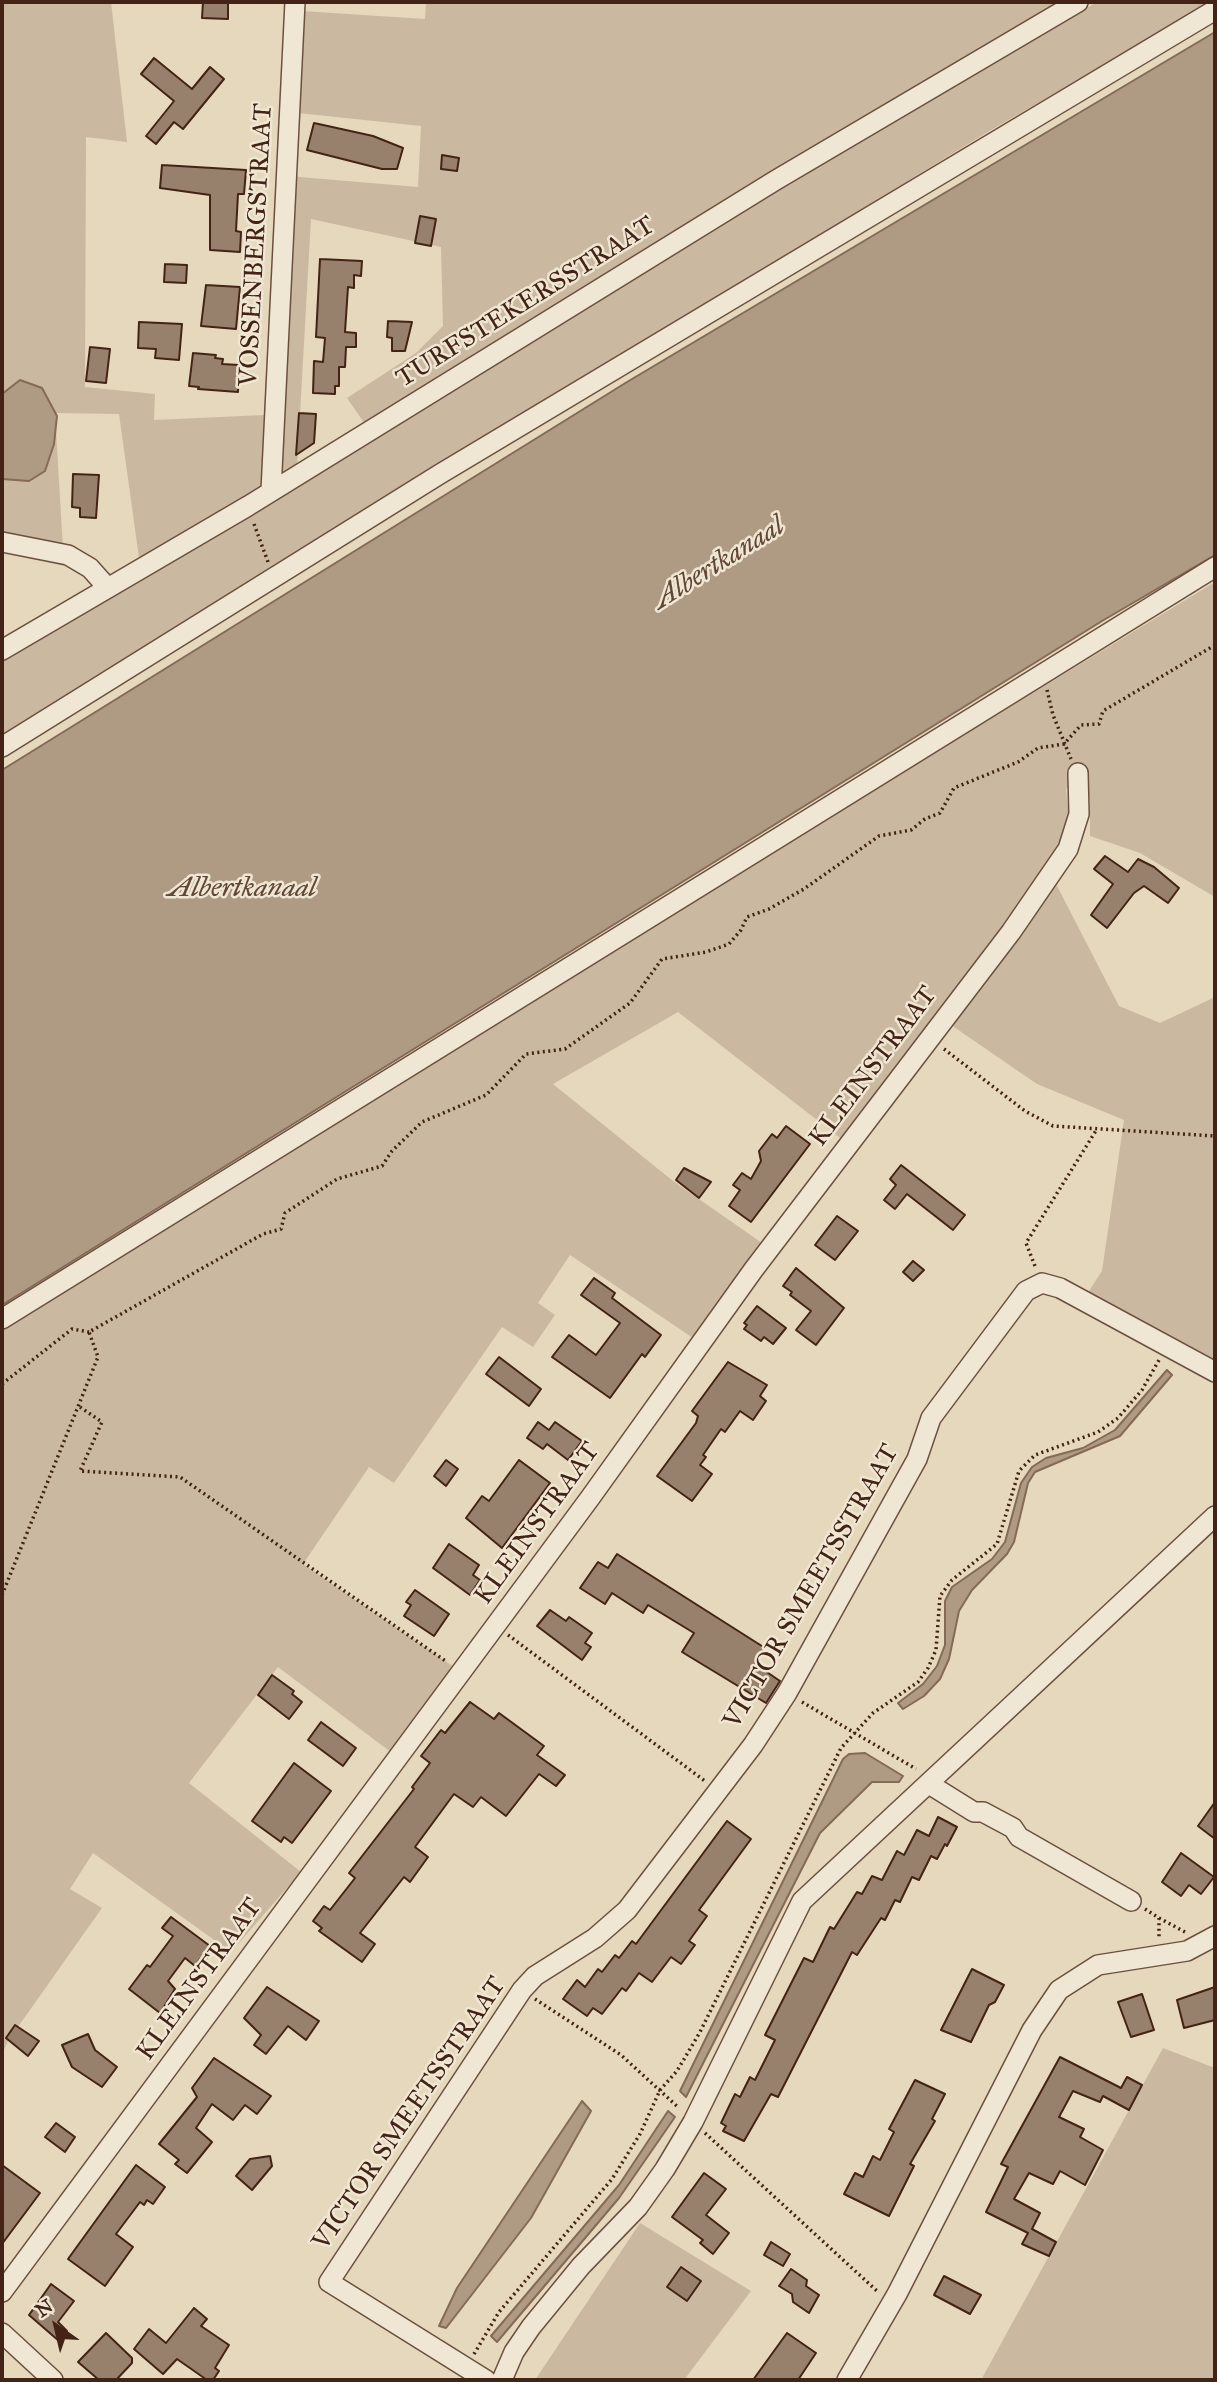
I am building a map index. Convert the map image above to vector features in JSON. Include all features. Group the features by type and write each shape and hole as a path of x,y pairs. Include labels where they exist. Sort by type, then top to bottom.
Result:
{"street":[{"name":"VOSSENBERGSTRAAT","path":"271,491 295,2"},
{"name":"TURFSTEKERSSTRAAT","path":"2,650 248,506 776,180 1078,2"},
{"path":"2,747 440,474 1215,10"},
{"path":"2,542 68,555 90,568 107,587"},
{"path":"2,1319 1215,567"},
{"name":"KLEINSTRAAT","path":"2,2292 495,1626 754,1269 1011,932 1068,849 1079,814 1078,773"},
{"path":"1042,1283 1060,1289 1215,1373"},
{"name":"VICTOR SMEETSSTRAAT","path":"486,2380 329,2282 522,1990 534,1976 595,1938 627,1910 718,1791 787,1693 917,1459 931,1418 1026,1291 1042,1283"},
{"path":"502,2380 514,2352 531,2327 581,2266 638,2207 693,2122 802,1901 922,1777 1215,1516"},
{"path":"922,1777 974,1812 983,1812 1013,1828 1019,1837 1131,1901"},
{"path":"847,2380 892,2304 1032,2030 1053,1997 1059,1990 1098,1965 1187,1951 1210,1939"},
{"path":"2,2333 53,2380"}],"path":[{"path":"248,506 274,577"},
{"path":"2,1384 72,1329 89,1332 263,1234 281,1229 285,1213 337,1179 382,1166 392,1151 422,1122 486,1095 526,1055 565,1048 630,1003 662,959 706,952 729,944 741,930 747,917 769,909 804,889 879,836 911,830 925,819 940,813 954,788 1018,762 1038,748 1064,744 1082,725 1099,724 1103,711 1215,645"},
{"path":"1053,715 1069,754"},
{"path":"929,1037 1025,1111 1053,1126 1215,1136"},
{"path":"1042,1283 1026,1243 1097,1129"},
{"path":"2,1595 98,1357 89,1332"},
{"path":"465,2369 499,2312 612,2179 640,2134 660,2090 677,2071 700,2032 841,1748 873,1713 918,1682 928,1668 936,1650 940,1596 952,1580 996,1544 1019,1471 1035,1455 1098,1432 1118,1419 1142,1390 1166,1348"},
{"path":"80,1406 102,1422 80,1471 180,1477 457,1670"},
{"path":"495,1626 718,1791"},
{"path":"787,1693 856,1733 922,1777"},
{"path":"1131,1901 1160,1918 1210,1939"},
{"path":"1158,1954 1160,1918"},
{"path":"522,1990 621,2054 892,2304"}],"shaded area":[{"path":"2,2 111,2 127,142 86,137 85,387 155,394 154,420 264,415 276,175 418,187 421,126 298,113 302,11 425,19 426,2 1060,2 772,172 367,427 347,398 416,353 443,326 441,247 311,219 297,467 139,558 119,414 55,413 64,566 2,552"},
{"path":"1097,2 1211,2 986,133 2,737 2,661 390,429 782,188"},
{"path":"1215,582 1215,897 1140,853 1090,836 1090,802 1085,778 1066,789 1070,829 1060,851 844,1141 678,1012 553,1084 673,1181 762,1243 693,1338 570,1255 538,1303 555,1315 533,1347 502,1327 394,1483 369,1467 303,1564 457,1669 392,1753 278,1667 189,1783 301,1872 231,1952 93,1853 70,1889 102,1908 8,2041 2,2054 2,1329 852,803"},
{"path":"1056,884 1119,1006 1160,1023 1215,997 1215,1362 1087,1294 1102,1271 1124,1120 1037,1084 951,1025"},
{"path":"1163,2048 1215,2068 1215,2380 981,2380"},
{"path":"640,2223 751,2291 684,2380 535,2380"}],"water":[{"name":"Albertkanaal","path":"1215,32 1215,555 1102,621 2,1305 2,770 627,382"},
{"path":"20,380 42,388 57,416 54,444 45,471 29,481 2,479 2,394"},
{"path":"1167,1370 1172,1375 1120,1436 1035,1472 1028,1483 1014,1542 1007,1554 972,1590 959,1611 949,1659 940,1679 924,1696 903,1709 898,1703 923,1684 937,1666 945,1645 945,1601 952,1587 992,1559 1005,1542 1021,1483 1032,1467 1046,1458 1083,1448 1115,1430"},
{"path":"865,1753 903,1776 899,1782 872,1782 820,1833 686,2097 680,2091 843,1759 849,1754"},
{"path":"582,2101 591,2111 531,2218 446,2328 439,2326 457,2288"},
{"path":"668,2111 675,2117 619,2198 497,2342 491,2336 619,2185"}],"building":[{"path":"203,2 228,2 228,19 202,18"},
{"path":"154,58 192,89 210,67 224,79 183,129 174,122 156,144 146,136 174,101 141,74"},
{"path":"314,123 373,136 403,148 397,169 382,169 307,150"},
{"path":"442,155 459,158 457,171 441,169"},
{"path":"162,165 246,170 244,194 238,194 236,231 241,232 240,252 210,250 210,195 160,188"},
{"path":"420,216 436,219 431,246 415,243"},
{"path":"320,259 362,261 361,276 354,275 354,288 348,287 345,332 356,333 356,347 346,347 345,367 339,367 339,386 335,386 335,394 313,393 314,361 323,362 325,338 316,337"},
{"path":"165,264 187,265 186,283 164,282"},
{"path":"206,285 240,287 236,329 201,326"},
{"path":"388,321 412,322 405,351 392,351 392,338 387,337"},
{"path":"139,322 182,324 179,360 155,358 156,349 138,348"},
{"path":"90,347 110,349 106,383 86,381"},
{"path":"193,353 216,355 215,358 223,359 222,364 239,365 238,392 189,386"},
{"path":"299,413 316,414 314,443 296,455"},
{"path":"73,474 99,475 96,518 80,517 80,508 72,507"},
{"path":"1105,856 1128,872 1138,859 1154,867 1179,888 1168,903 1144,886 1134,893 1107,928 1091,915 1113,884 1094,869"},
{"path":"786,1126 810,1144 751,1222 729,1206 740,1190 733,1185 742,1173 751,1179 761,1161 759,1151 772,1134 777,1138"},
{"path":"901,1165 965,1215 953,1230 907,1194 895,1209 884,1200 896,1185 890,1179"},
{"path":"684,1168 711,1182 699,1198 676,1180"},
{"path":"837,1216 858,1231 835,1260 815,1245"},
{"path":"913,1261 924,1270 913,1281 903,1272"},
{"path":"796,1268 844,1308 816,1345 796,1330 811,1311 783,1286"},
{"path":"594,1278 615,1293 612,1298 661,1335 645,1357 642,1354 610,1398 552,1357 569,1335 596,1355 620,1323 581,1295"},
{"path":"757,1306 786,1328 773,1344 764,1337 761,1341 744,1329 747,1325 744,1323"},
{"path":"499,1357 541,1389 529,1406 486,1374"},
{"path":"728,1362 767,1385 760,1396 766,1401 753,1420 740,1411 725,1432 721,1429 703,1455 706,1457 700,1465 712,1474 692,1501 657,1476 696,1423 698,1416 692,1411"},
{"path":"538,1422 549,1430 555,1422 582,1441 568,1460 547,1444 543,1449 527,1438"},
{"path":"446,1460 458,1469 446,1486 434,1476"},
{"path":"519,1460 550,1483 502,1548 466,1518 482,1496 489,1501"},
{"path":"449,1544 479,1565 473,1575 480,1580 470,1595 433,1568"},
{"path":"617,1554 765,1648 755,1664 780,1681 766,1703 682,1652 694,1633 648,1605 643,1613 612,1593 605,1604 580,1588 598,1562 608,1568"},
{"path":"415,1590 449,1614 434,1636 404,1616 411,1605 406,1602"},
{"path":"550,1610 566,1621 569,1617 592,1633 585,1643 591,1647 582,1660 537,1626"},
{"path":"272,1675 294,1691 292,1694 302,1702 289,1719 258,1695"},
{"path":"470,1702 494,1719 499,1713 544,1746 537,1755 565,1775 556,1786 539,1774 506,1816 481,1797 473,1807 454,1794 415,1847 428,1857 410,1882 404,1877 360,1933 375,1944 362,1962 319,1931 322,1928 313,1921 324,1906 330,1910 355,1878 349,1873 414,1789 412,1787 430,1763 421,1756 441,1730 445,1733"},
{"path":"321,1722 356,1748 343,1766 308,1740"},
{"path":"294,1763 331,1791 292,1843 284,1837 281,1842 252,1821"},
{"path":"1215,1802 1215,1839 1198,1826"},
{"path":"938,1817 957,1827 947,1846 945,1844 937,1859 931,1856 919,1880 912,1877 900,1902 895,1900 885,1920 881,1918 857,1955 852,1952 778,2097 771,2094 744,2141 723,2131 726,2126 721,2123 735,2094 740,2097 750,2077 755,2080 775,2040 765,2035 804,1958 813,1962 830,1927 834,1929 857,1892 862,1894 872,1876 882,1880 897,1851 904,1855 917,1830 929,1836"},
{"path":"727,1821 751,1839 699,1910 707,1916 689,1941 695,1945 681,1964 671,1957 652,1982 639,1973 626,1991 622,1988 602,2014 593,2008 587,2016 563,1999 577,1980 585,1987 598,1969 602,1972 615,1955 619,1958 632,1941 636,1944"},
{"path":"1181,1853 1214,1877 1201,1894 1189,1885 1181,1896 1162,1882"},
{"path":"171,1917 214,1949 204,1962 200,1959 195,1966 185,1958 168,1981 175,1989 160,2013 129,1989 147,1965 150,1967 173,1936 162,1928"},
{"path":"972,1969 1004,1985 995,2002 989,2005 971,2042 941,2030"},
{"path":"267,1987 319,2021 306,2040 288,2026 266,2054 254,2045 261,2035 244,2018"},
{"path":"1215,1987 1215,2020 1184,2028 1177,2000"},
{"path":"1142,1994 1154,2030 1131,2037 1118,2002"},
{"path":"15,2025 39,2041 28,2056 6,2038"},
{"path":"88,2034 95,2050 117,2067 102,2087 72,2067 62,2045"},
{"path":"1060,2057 1121,2088 1127,2077 1142,2085 1129,2110 1103,2096 1100,2102 1073,2091 1059,2117 1084,2129 1080,2137 1103,2150 1085,2185 1060,2171 1053,2184 1029,2173 1014,2199 1040,2213 1032,2229 1056,2242 1049,2256 1022,2244 1028,2233 986,2212 1008,2167 1001,2164"},
{"path":"214,2058 271,2096 257,2114 245,2105 233,2120 212,2104 196,2128 212,2142 187,2173 175,2164 179,2160 159,2144 197,2097 192,2088"},
{"path":"915,2080 945,2094 932,2119 935,2121 910,2164 914,2166 889,2216 844,2194 855,2173 863,2177 873,2156 880,2160 894,2132 889,2129"},
{"path":"56,2123 75,2137 65,2152 45,2137"},
{"path":"270,2156 272,2166 252,2190 236,2176 250,2159"},
{"path":"2,2165 40,2193 2,2244"},
{"path":"136,2165 165,2187 153,2204 147,2200 144,2205 140,2202 116,2234 133,2247 105,2286 68,2259"},
{"path":"704,2173 726,2189 706,2215 729,2233 713,2254 700,2243 703,2240 672,2217"},
{"path":"771,2242 790,2254 783,2266 764,2255"},
{"path":"681,2267 701,2281 687,2301 667,2287"},
{"path":"791,2269 807,2280 806,2286 819,2295 809,2313 793,2302 792,2294 779,2286"},
{"path":"944,2276 981,2295 970,2314 934,2295"},
{"path":"51,2284 74,2301 58,2322 67,2331 59,2341 29,2315"},
{"path":"194,2308 207,2319 201,2326 229,2345 215,2368 219,2371 213,2380 207,2380 177,2359 163,2374 134,2349 149,2329 166,2343"},
{"path":"106,2333 132,2358 132,2363 116,2380 99,2380 78,2362"},
{"path":"787,2333 816,2353 798,2380 753,2380"}]}
